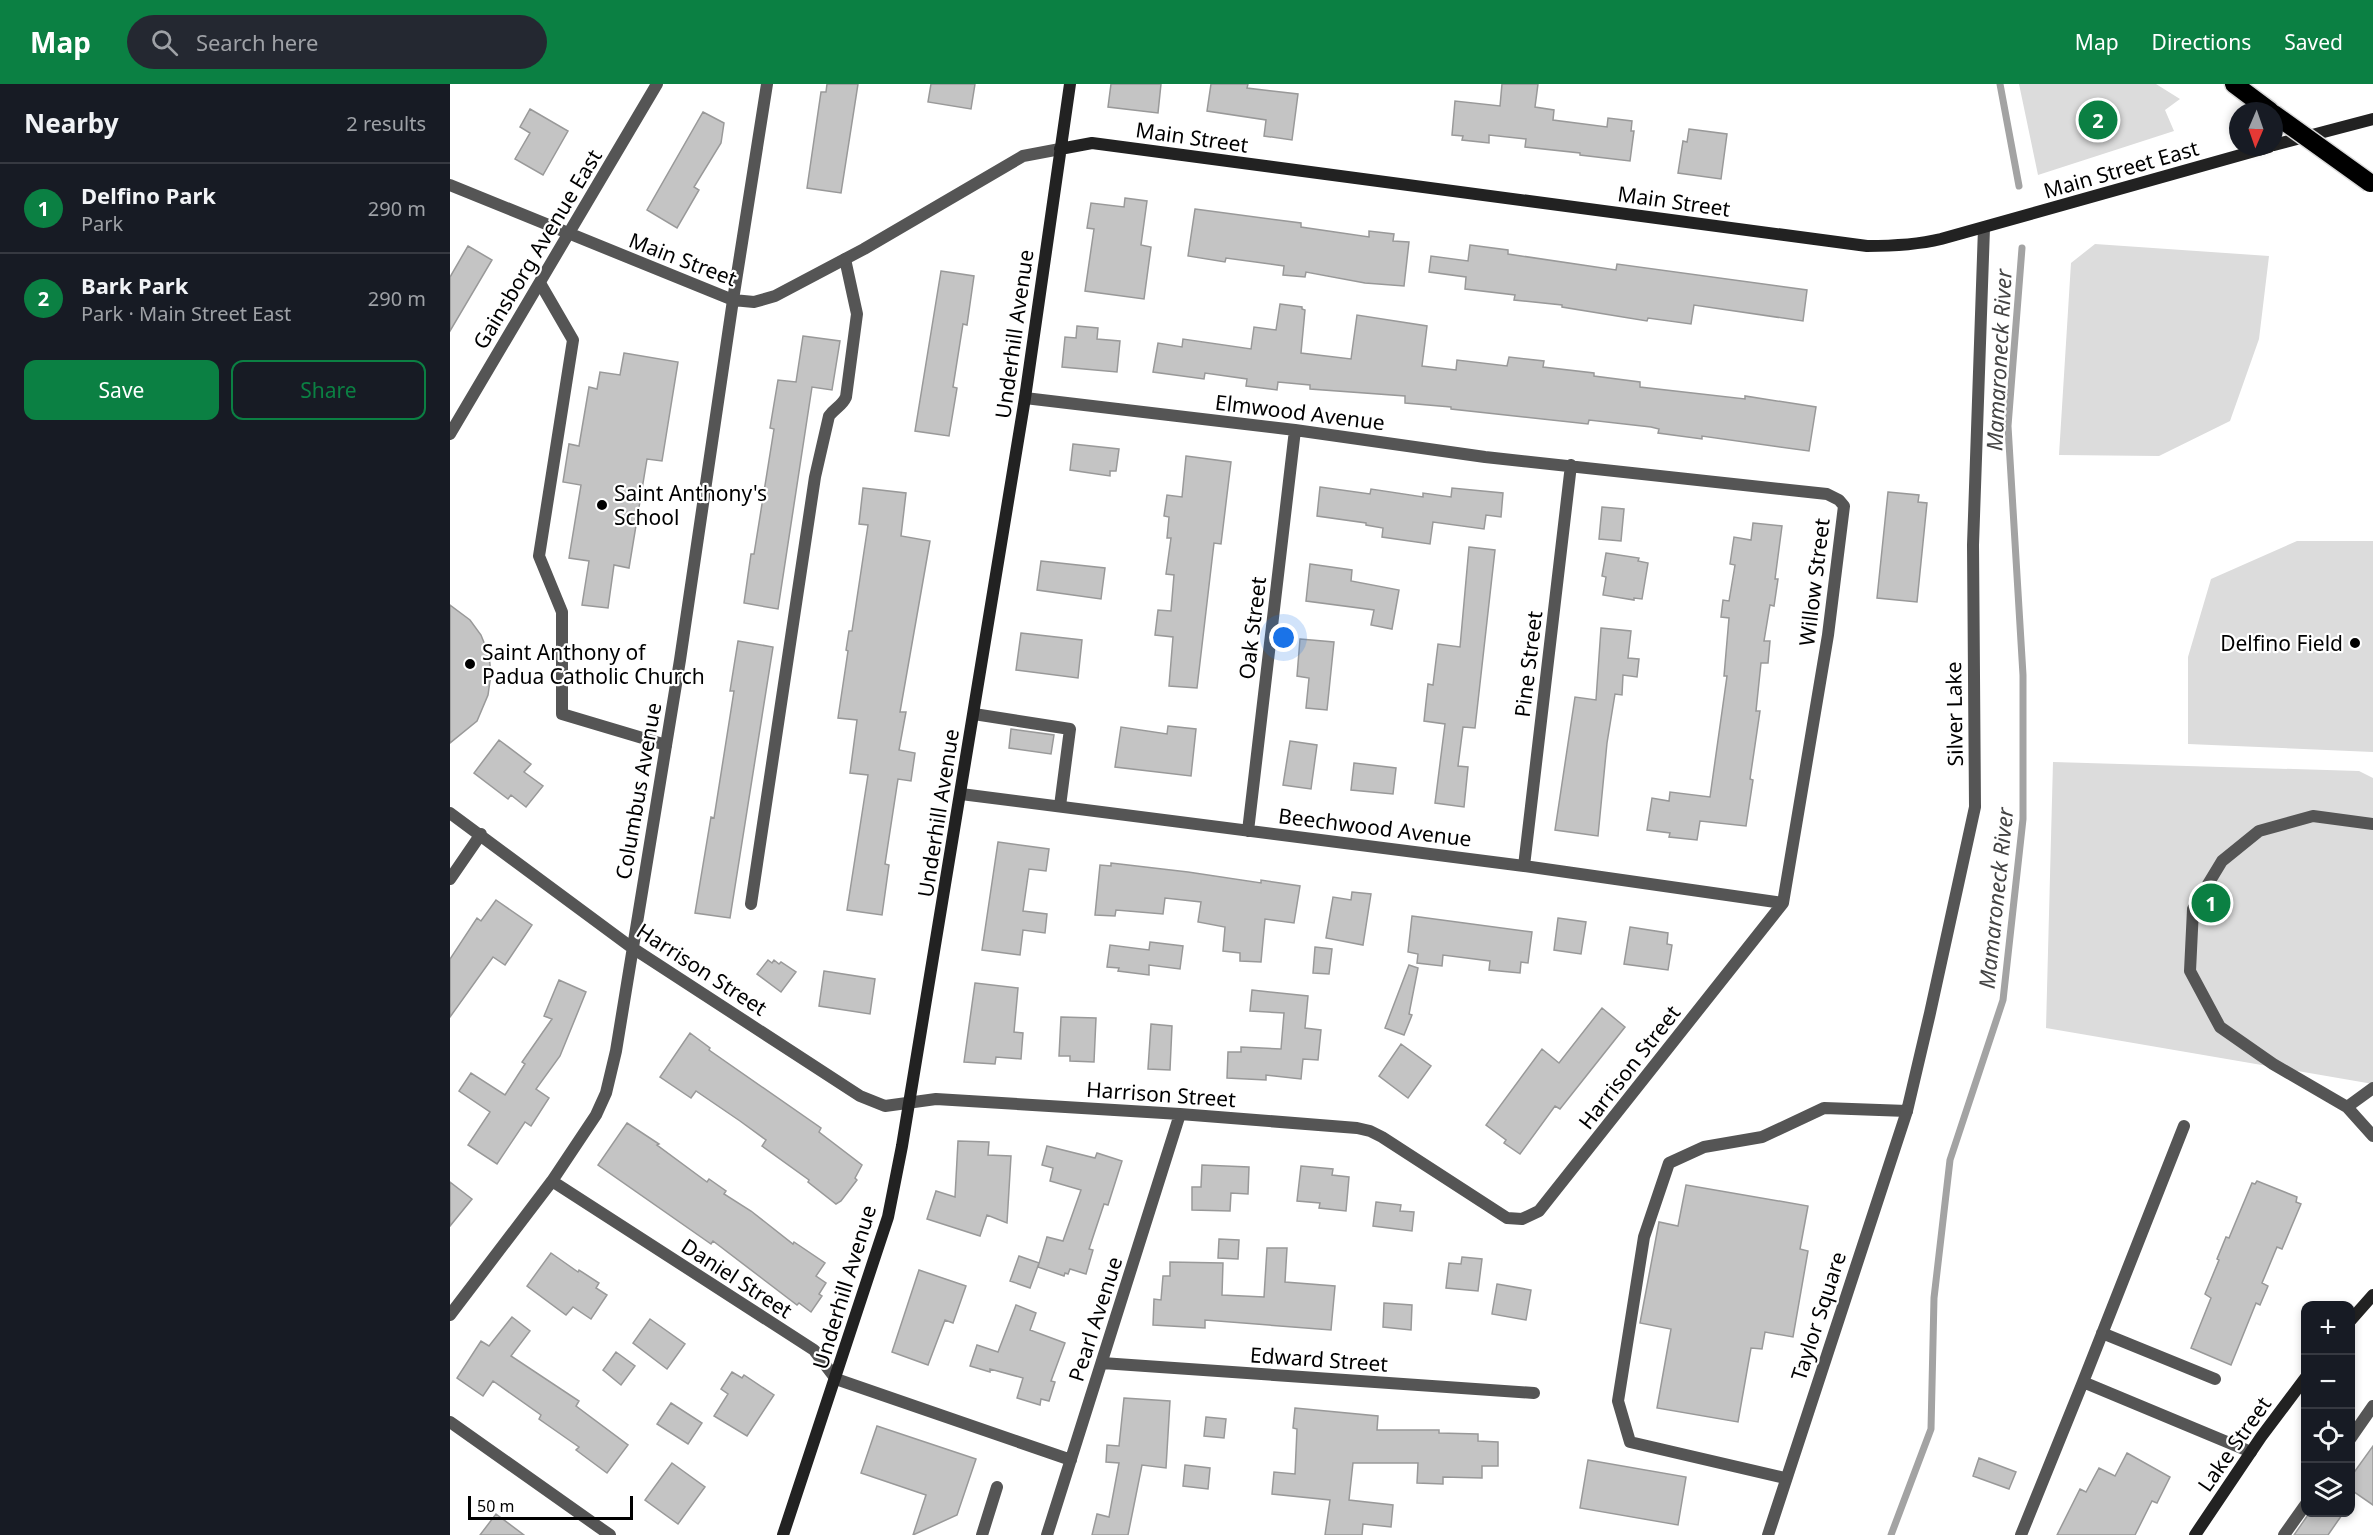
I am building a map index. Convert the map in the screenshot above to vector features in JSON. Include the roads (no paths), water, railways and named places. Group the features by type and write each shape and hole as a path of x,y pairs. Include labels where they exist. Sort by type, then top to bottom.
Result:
{"highway":[{"path":"2234,84 2258,102"},
{"path":"2283,120 2372,184"}],"street":[{"name":"Gainsborg Avenue East","path":"450,434 657,84"},
{"name":"Columbus Avenue","path":"450,1315 552,1181 596,1114 606,1093 616,1051 680,660 766,84"},
{"name":"Underhill Avenue","path":"783,1535 888,1217 910,1103 1025,398 1070,84"},
{"path":"2283,144 2373,119"},
{"name":"Main Street","path":"450,185 733,300 754,302 775,296 844,259 1023,156 1092,143 1867,246 1912,246 1984,228"},
{"name":"Main Street East","path":"1984,228 2237,156"},
{"name":"Silver Lake","path":"1907,1111 1975,807 1973,545 1984,228"},
{"path":"751,904 815,477 829,416 841,406 846,397 857,314 844,259"},
{"path":"540,283 573,340 539,556 562,612 562,714 666,745"},
{"name":"Elmwood Avenue","path":"1025,398 1295,430 1485,457 1571,465"},
{"name":"Oak Street","path":"1248,831 1295,430"},
{"name":"Pine Street","path":"1524,866 1571,465"},
{"name":"Willow Street","path":"1571,465 1827,494 1839,500 1844,506 1828,635 1783,903"},
{"path":"974,714 1070,729 1060,807"},
{"name":"Beechwood Avenue","path":"961,794 1524,866 1783,903"},
{"name":"Harrison Street","path":"450,813 632,947 860,1096 885,1106 936,1099 1180,1114 1357,1128 1370,1131 1495,1212 1508,1218 1522,1219 1539,1211 1783,903"},
{"path":"2373,824 2313,816 2259,831 2222,861 2193,909 2190,971 2220,1027 2283,1070 2346,1107 2373,1136"},
{"path":"450,879 481,834"},
{"path":"2346,1107 2373,1089"},
{"path":"1785,1478 1630,1442 1618,1401 1644,1237 1670,1163 1704,1147 1762,1137 1824,1108 1907,1111"},
{"name":"Taylor Square","path":"1768,1535 1907,1111"},
{"name":"Pearl Avenue","path":"1047,1535 1180,1114"},
{"path":"2021,1535 2184,1126"},
{"name":"Daniel Street","path":"552,1181 814,1350 836,1379"},
{"path":"2355,1315 2373,1295"},
{"path":"2102,1333 2215,1379"},
{"name":"Edward Street","path":"1102,1363 1534,1393"},
{"path":"836,1379 1071,1460"},
{"path":"2083,1382 2251,1452"},
{"name":"Lake Street","path":"2195,1535 2301,1384"},
{"path":"2355,1432 2373,1406"},
{"path":"450,1422 610,1535"},
{"path":"982,1535 997,1487"},
{"path":"2284,1535 2301,1511"}],"waterway":[{"name":"Mamaroneck River","path":"2000,84 2019,186"},
{"name":"Mamaroneck River","path":"1891,1535 1931,1429 1934,1298 1950,1160 2003,1000 2023,819 2023,675 2008,426 2022,248"}],"place":[{"name":"Bark Park","path":"2098,120"},
{"name":"Saint Anthony's School","path":"602,505"},
{"name":"Delfino Field","path":"2355,643"},
{"name":"Saint Anthony of Padua Catholic Church","path":"470,664"},
{"name":"Delfino Park","path":"2211,903"}]}
